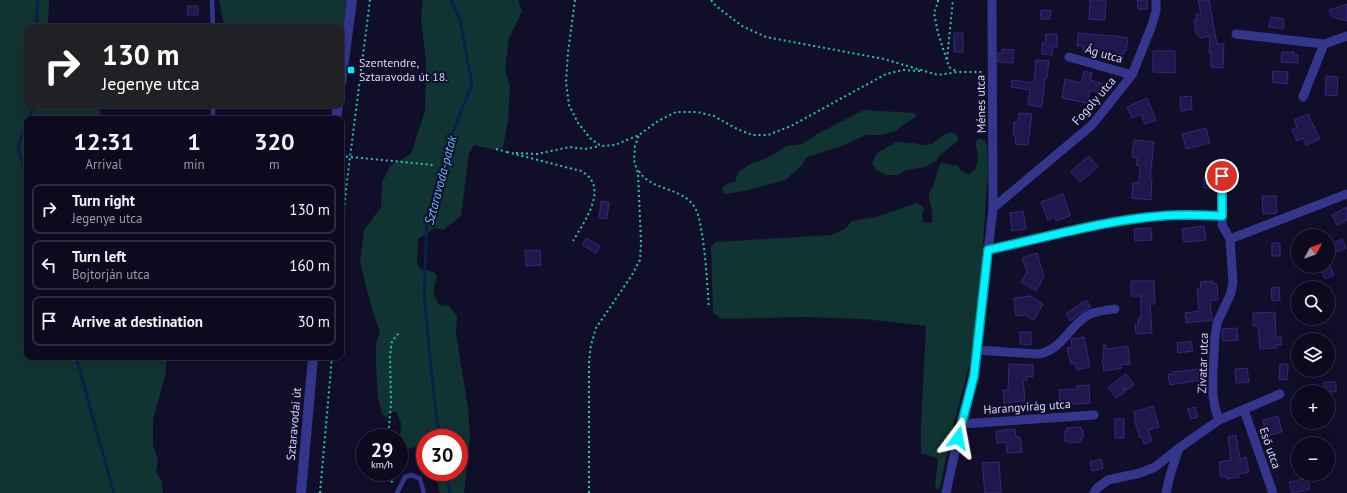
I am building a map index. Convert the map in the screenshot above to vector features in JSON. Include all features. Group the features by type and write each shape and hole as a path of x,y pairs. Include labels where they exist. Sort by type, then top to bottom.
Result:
{"street":[{"path":"344,60 352,0"},
{"name":"Ménes utca","path":"946,493 961,424 974,376 993,208 992,0"},
{"name":"Fogoly utca","path":"993,208 1092,125 1132,75 1152,25 1156,11 1156,0"},
{"path":"1236,34 1324,44 1347,36"},
{"path":"1303,97 1324,44"},
{"name":"Ág utca","path":"1069,57 1132,75"},
{"name":"Zivatar utca","path":"1219,420 1213,396 1215,337 1217,323 1232,293 1233,282 1230,239 1222,225 1222,163"},
{"path":"1230,239 1347,194"},
{"path":"988,250 1118,222 1161,216 1195,214 1222,216"},
{"path":"977,350 1039,354 1045,353 1058,346 1087,316 1096,312 1115,309"},
{"name":"Sztaravodai út","path":"301,493 313,360"},
{"path":"1094,493 1097,488 1108,480 1140,473 1155,467 1219,420 1280,394"},
{"name":"Eső utca","path":"1244,410 1272,493"},
{"name":"Harangvirág utca","path":"961,424 1094,415"},
{"path":"1166,493 1179,448"}],"lane":[{"path":"212,0 212,24"},
{"path":"397,493 398,487 405,477 412,475 420,479 424,493"}],"path":[{"path":"344,211 370,0"},
{"path":"575,0 568,52 566,82 569,105 578,123 591,139 601,146"},
{"path":"711,0 716,6 742,26 766,37 884,59 938,75 957,72 984,72 993,80"},
{"path":"938,0 934,13 938,33 949,67 957,72"},
{"path":"947,61 953,0"},
{"path":"507,152 537,154 570,147 585,149 615,145 639,135 658,121 676,112 697,112 714,116 734,128 752,135 768,135 791,126 886,74 904,70 921,70"},
{"path":"589,493 589,360 591,345 596,328 632,275 640,260 641,236 638,174 634,160 635,146 639,135"},
{"path":"496,149 581,171 589,176 593,183 595,193 593,203 590,212 573,241"},
{"path":"344,156 433,165"},
{"path":"636,166 645,179 680,194 690,200 696,209 700,220 705,256 708,308"},
{"path":"389,429 391,403 390,356 392,341 399,333"},
{"path":"320,493 332,360"},
{"path":"391,481 398,487"}],"green space":[{"path":"0,0 49,0 48,24 24,24 24,108 100,108 100,116 24,116 24,360 166,360 166,372 153,420 153,445 158,460 156,472 162,481 163,493 0,493"},
{"path":"219,0 347,0 344,24 223,24"},
{"path":"423,0 518,0 522,11 509,38 505,70 510,86 508,121 503,147 496,150 474,145 469,153 461,216 443,230 435,228 418,239 417,263 421,269 434,272 437,276 433,293 439,305 449,306 457,316 456,334 468,408 470,436 468,455 468,429 416,429 416,447 408,449 408,429 401,429 401,423 396,412 391,412 386,417 382,414 378,397 376,366 376,344 380,332 372,309 360,262 364,230 381,207 382,183 390,166 411,154 425,111 426,63 421,19"},
{"path":"864,110 915,113 917,116 895,131 881,135 866,135 842,146 807,157 801,166 785,180 744,191 725,194 721,189 726,184 735,182 738,173 748,165 771,156 787,146 802,144 817,134"},
{"path":"952,132 958,136 958,141 939,156 936,161 925,167 906,170 898,175 886,175 875,169 872,163 877,153 896,142 924,145 932,144 945,134"},
{"path":"979,138 984,140 987,146 988,170 982,261 973,350 939,490 935,488 938,458 921,453 926,326 864,319 804,317 722,319 713,313 711,246 716,242 831,235 846,228 852,221 876,217 916,203 921,205 924,209 922,215 923,221 931,223 932,214 929,194 941,163 958,166 961,171 968,174 975,170 978,156 975,142"},
{"path":"437,481 465,481 464,493 440,493"}],"building":[{"path":"1090,0 1106,0 1105,20 1089,19"},
{"path":"1137,0 1147,0 1148,9 1138,9"},
{"path":"1198,0 1209,0 1217,44 1224,44 1223,68 1211,67 1211,53 1209,53 1210,36 1200,38 1199,34 1196,34 1194,20 1197,19 1196,15 1201,14"},
{"path":"1347,4 1347,21 1332,17 1329,10"},
{"path":"188,6 198,6 198,15 187,15"},
{"path":"1041,10 1051,11 1050,19 1040,19"},
{"path":"1271,17 1284,19 1283,29 1269,27"},
{"path":"954,33 963,33 963,52 954,52"},
{"path":"1078,33 1128,38 1126,51 1124,51 1123,55 1095,50 1095,52 1083,51 1083,46 1077,46"},
{"path":"1046,34 1057,34 1057,47 1053,47 1052,55 1042,54 1042,43 1045,43"},
{"path":"1002,49 1014,50 1013,63 998,62 998,53 1002,53"},
{"path":"1153,51 1175,51 1175,73 1153,72"},
{"path":"1282,52 1294,52 1294,55 1298,55 1298,63 1281,62"},
{"path":"1036,60 1049,61 1047,78 1045,78 1042,107 1028,105 1030,90 1011,87 1012,80 1034,83"},
{"path":"1084,71 1092,73 1090,80 1103,84 1100,93 1090,90 1087,103 1062,98 1065,79 1081,83"},
{"path":"1273,71 1288,72 1287,84 1272,82"},
{"path":"1326,76 1338,77 1337,96 1325,95"},
{"path":"1191,96 1192,109 1181,111 1180,97"},
{"path":"1147,98 1156,120 1145,124 1141,114 1132,118 1127,107"},
{"path":"1019,113 1032,114 1028,145 1015,144 1016,135 1013,135 1014,122 1018,122"},
{"path":"1308,114 1320,139 1306,145 1303,138 1297,141 1292,130 1297,127 1294,120"},
{"path":"1206,128 1210,143 1186,149 1182,134"},
{"path":"1134,140 1154,142 1150,179 1152,179 1151,200 1132,198 1133,183 1139,183 1140,166 1136,165 1137,158 1132,157"},
{"path":"1089,156 1098,167 1080,182 1071,171"},
{"path":"1204,176 1214,176 1214,188 1204,188"},
{"path":"1063,194 1070,216 1056,221 1055,217 1048,220 1041,202"},
{"path":"1262,196 1276,196 1277,213 1263,214"},
{"path":"601,201 609,202 607,219 599,218"},
{"path":"1347,207 1347,220 1337,225 1332,215"},
{"path":"1023,211 1026,229 1012,231 1010,213"},
{"path":"1204,226 1206,240 1184,242 1182,229"},
{"path":"1151,228 1152,240 1135,241 1134,229"},
{"path":"586,238 600,246 596,253 582,245"},
{"path":"1342,239 1346,248 1335,253 1335,242"},
{"path":"1272,243 1280,243 1280,256 1272,256"},
{"path":"540,250 541,265 526,266 525,251"},
{"path":"1037,253 1044,276 1036,291 1021,282 1027,272 1022,258"},
{"path":"1322,273 1333,273 1334,275 1325,279"},
{"path":"1131,281 1154,281 1155,304 1150,304 1152,333 1136,334 1135,325 1138,325 1138,318 1141,318 1141,296 1131,296"},
{"path":"1213,281 1214,284 1217,284 1218,300 1210,300 1212,320 1186,323 1185,313 1199,311 1197,289 1201,289 1200,282"},
{"path":"1279,287 1280,300 1272,301 1271,288"},
{"path":"1030,296 1043,304 1034,320 1025,315 1016,316 1014,298"},
{"path":"1086,300 1091,307 1070,321 1066,314"},
{"path":"1275,312 1276,337 1281,337 1282,345 1276,345 1276,348 1260,349 1258,326 1253,326 1253,313"},
{"path":"1237,328 1238,340 1223,341 1222,329"},
{"path":"1020,332 1031,332 1031,345 1020,344"},
{"path":"1084,337 1090,367 1077,370 1075,363 1071,364 1067,348 1072,347 1071,339"},
{"path":"1191,341 1193,351 1178,353 1177,343"},
{"path":"1104,344 1108,349 1128,346 1130,364 1120,365 1122,368 1104,371 1102,360"},
{"path":"1009,364 1033,365 1033,377 1027,376 1027,380 1023,380 1025,401 1004,403 1003,390 1008,390"},
{"path":"1280,364 1288,364 1287,380 1279,379"},
{"path":"1247,368 1249,382 1236,383 1235,369"},
{"path":"1199,369 1201,380 1170,385 1168,375 1173,374 1172,372"},
{"path":"1126,374 1134,385 1125,391 1124,387 1124,393 1116,398 1108,387"},
{"path":"1324,382 1336,382 1336,392 1335,385 1324,385"},
{"path":"1089,385 1090,403 1060,405 1059,390 1077,389 1077,386"},
{"path":"1153,406 1159,427 1148,430 1152,441 1144,444 1142,437 1140,438 1134,419 1136,419 1134,412"},
{"path":"1195,407 1198,417 1191,419 1187,409"},
{"path":"1278,416 1282,432 1267,436 1263,420"},
{"path":"1115,419 1124,419 1124,438 1115,438"},
{"path":"1081,427 1081,430 1083,430 1083,438 1081,438 1081,442 1069,443 1068,441 1065,441 1065,431 1067,431 1067,428"},
{"path":"1015,429 1016,437 1020,437 1022,452 1007,453 1006,442 997,443 996,431"},
{"path":"1236,435 1240,459 1246,457 1249,472 1238,474 1239,477 1227,479 1226,476 1221,477 1219,462 1231,460 1228,437"},
{"path":"1101,459 1103,468 1092,471 1090,462"},
{"path":"999,462 1001,493 985,493 982,463"},
{"path":"1309,481 1310,489 1292,493 1289,482"}],"waterway":[{"path":"36,24 38,0"},
{"name":"Sztaravoda-patak","path":"438,429 424,297 427,219 447,147 472,84 460,20 451,0"},
{"path":"30,116 33,108"},
{"path":"24,131 18,146 24,169"},
{"path":"77,360 114,493"},
{"name":"Sztaravoda-patak","path":"448,481 450,493"}],"place":[{"name":"Szentendre, Sztaravoda út 18.","path":"351,70"}],"route":[{"path":"958,438 974,376 988,250 1123,221 1161,216 1195,214 1222,216 1222,176"}]}
